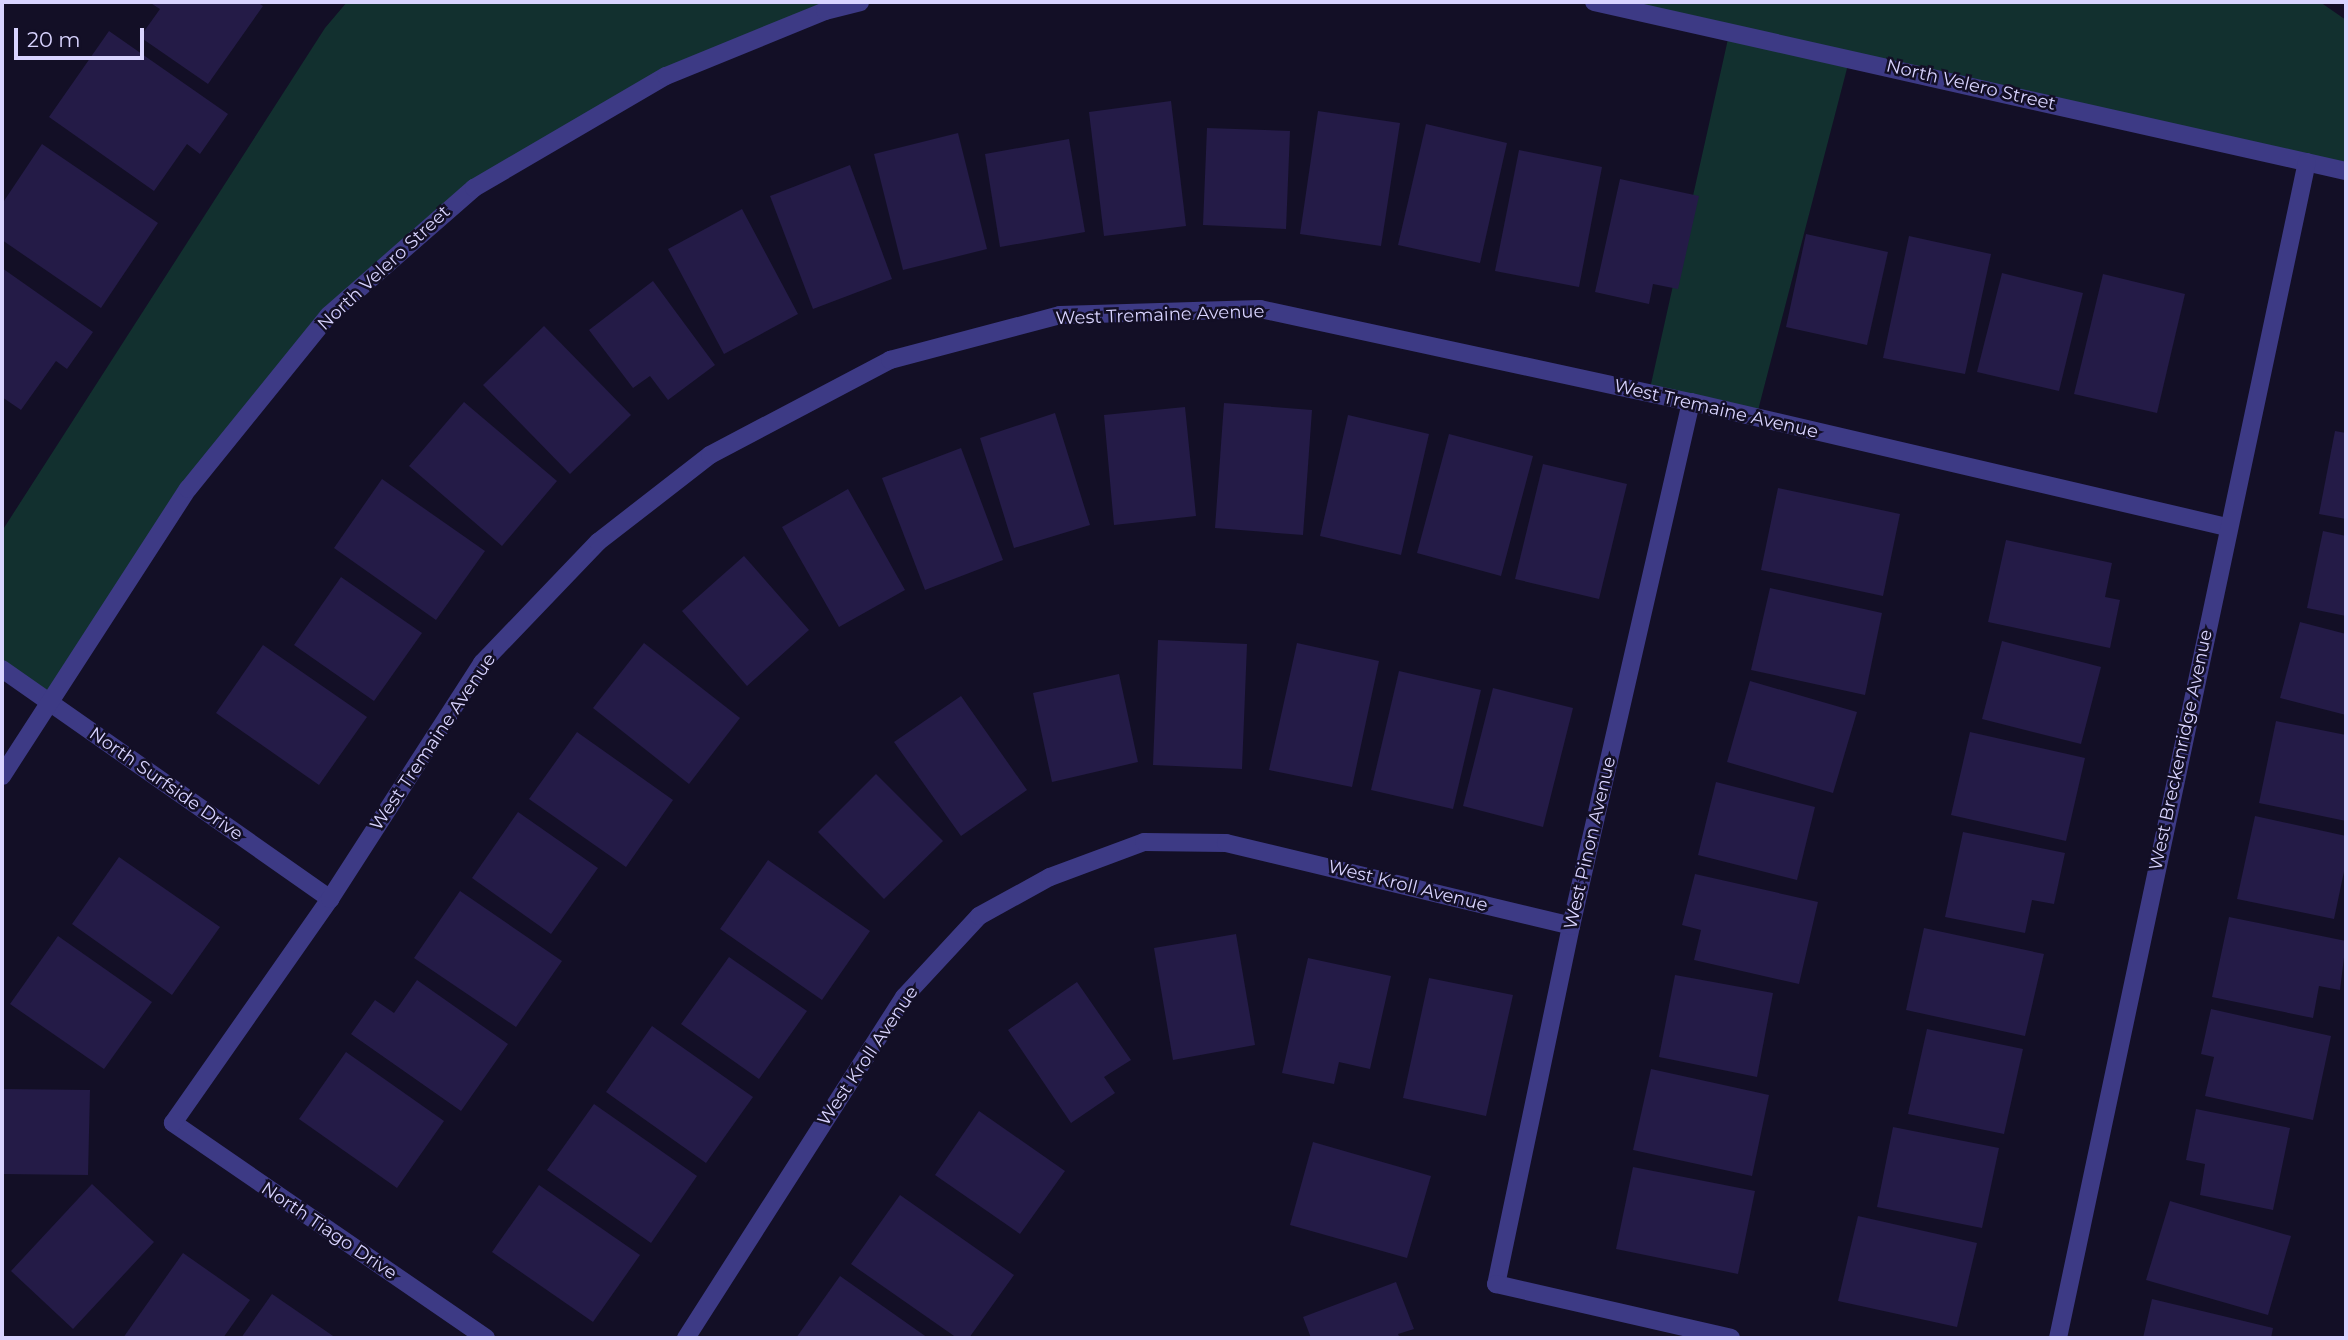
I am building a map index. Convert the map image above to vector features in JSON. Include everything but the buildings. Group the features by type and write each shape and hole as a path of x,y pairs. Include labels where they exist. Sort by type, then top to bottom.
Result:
{"street":[{"name":"North Velero Street","path":"2,776 52,704 197,478 329,315 464,194 666,76 825,11 860,2"},
{"name":"North Velero Street","path":"1594,2 2346,171"},
{"name":"West Breckenridge Avenue","path":"2058,1338 2227,527 2307,162"},
{"name":"West Tremaine Avenue","path":"173,1123 330,899 482,663 598,542 710,455 890,360 1060,315 1260,309 1691,402 2227,527"},
{"name":"West Pinon Avenue","path":"1691,402 1571,926 1496,1284 1731,1338"},
{"name":"North Surfside Drive","path":"2,669 330,899"},
{"name":"West Kroll Avenue","path":"686,1338 904,997 979,916 1050,877 1144,842 1226,842 1571,926"},
{"name":"North Tiago Drive","path":"173,1123 486,1338"}],"green space":[{"path":"347,2 860,2 679,71 474,188 329,315 188,489 52,704 2,669 2,531 325,28"},
{"path":"1594,2 2320,2 2346,20 2346,171 1850,57 1756,418 1649,393 1730,30"}]}
